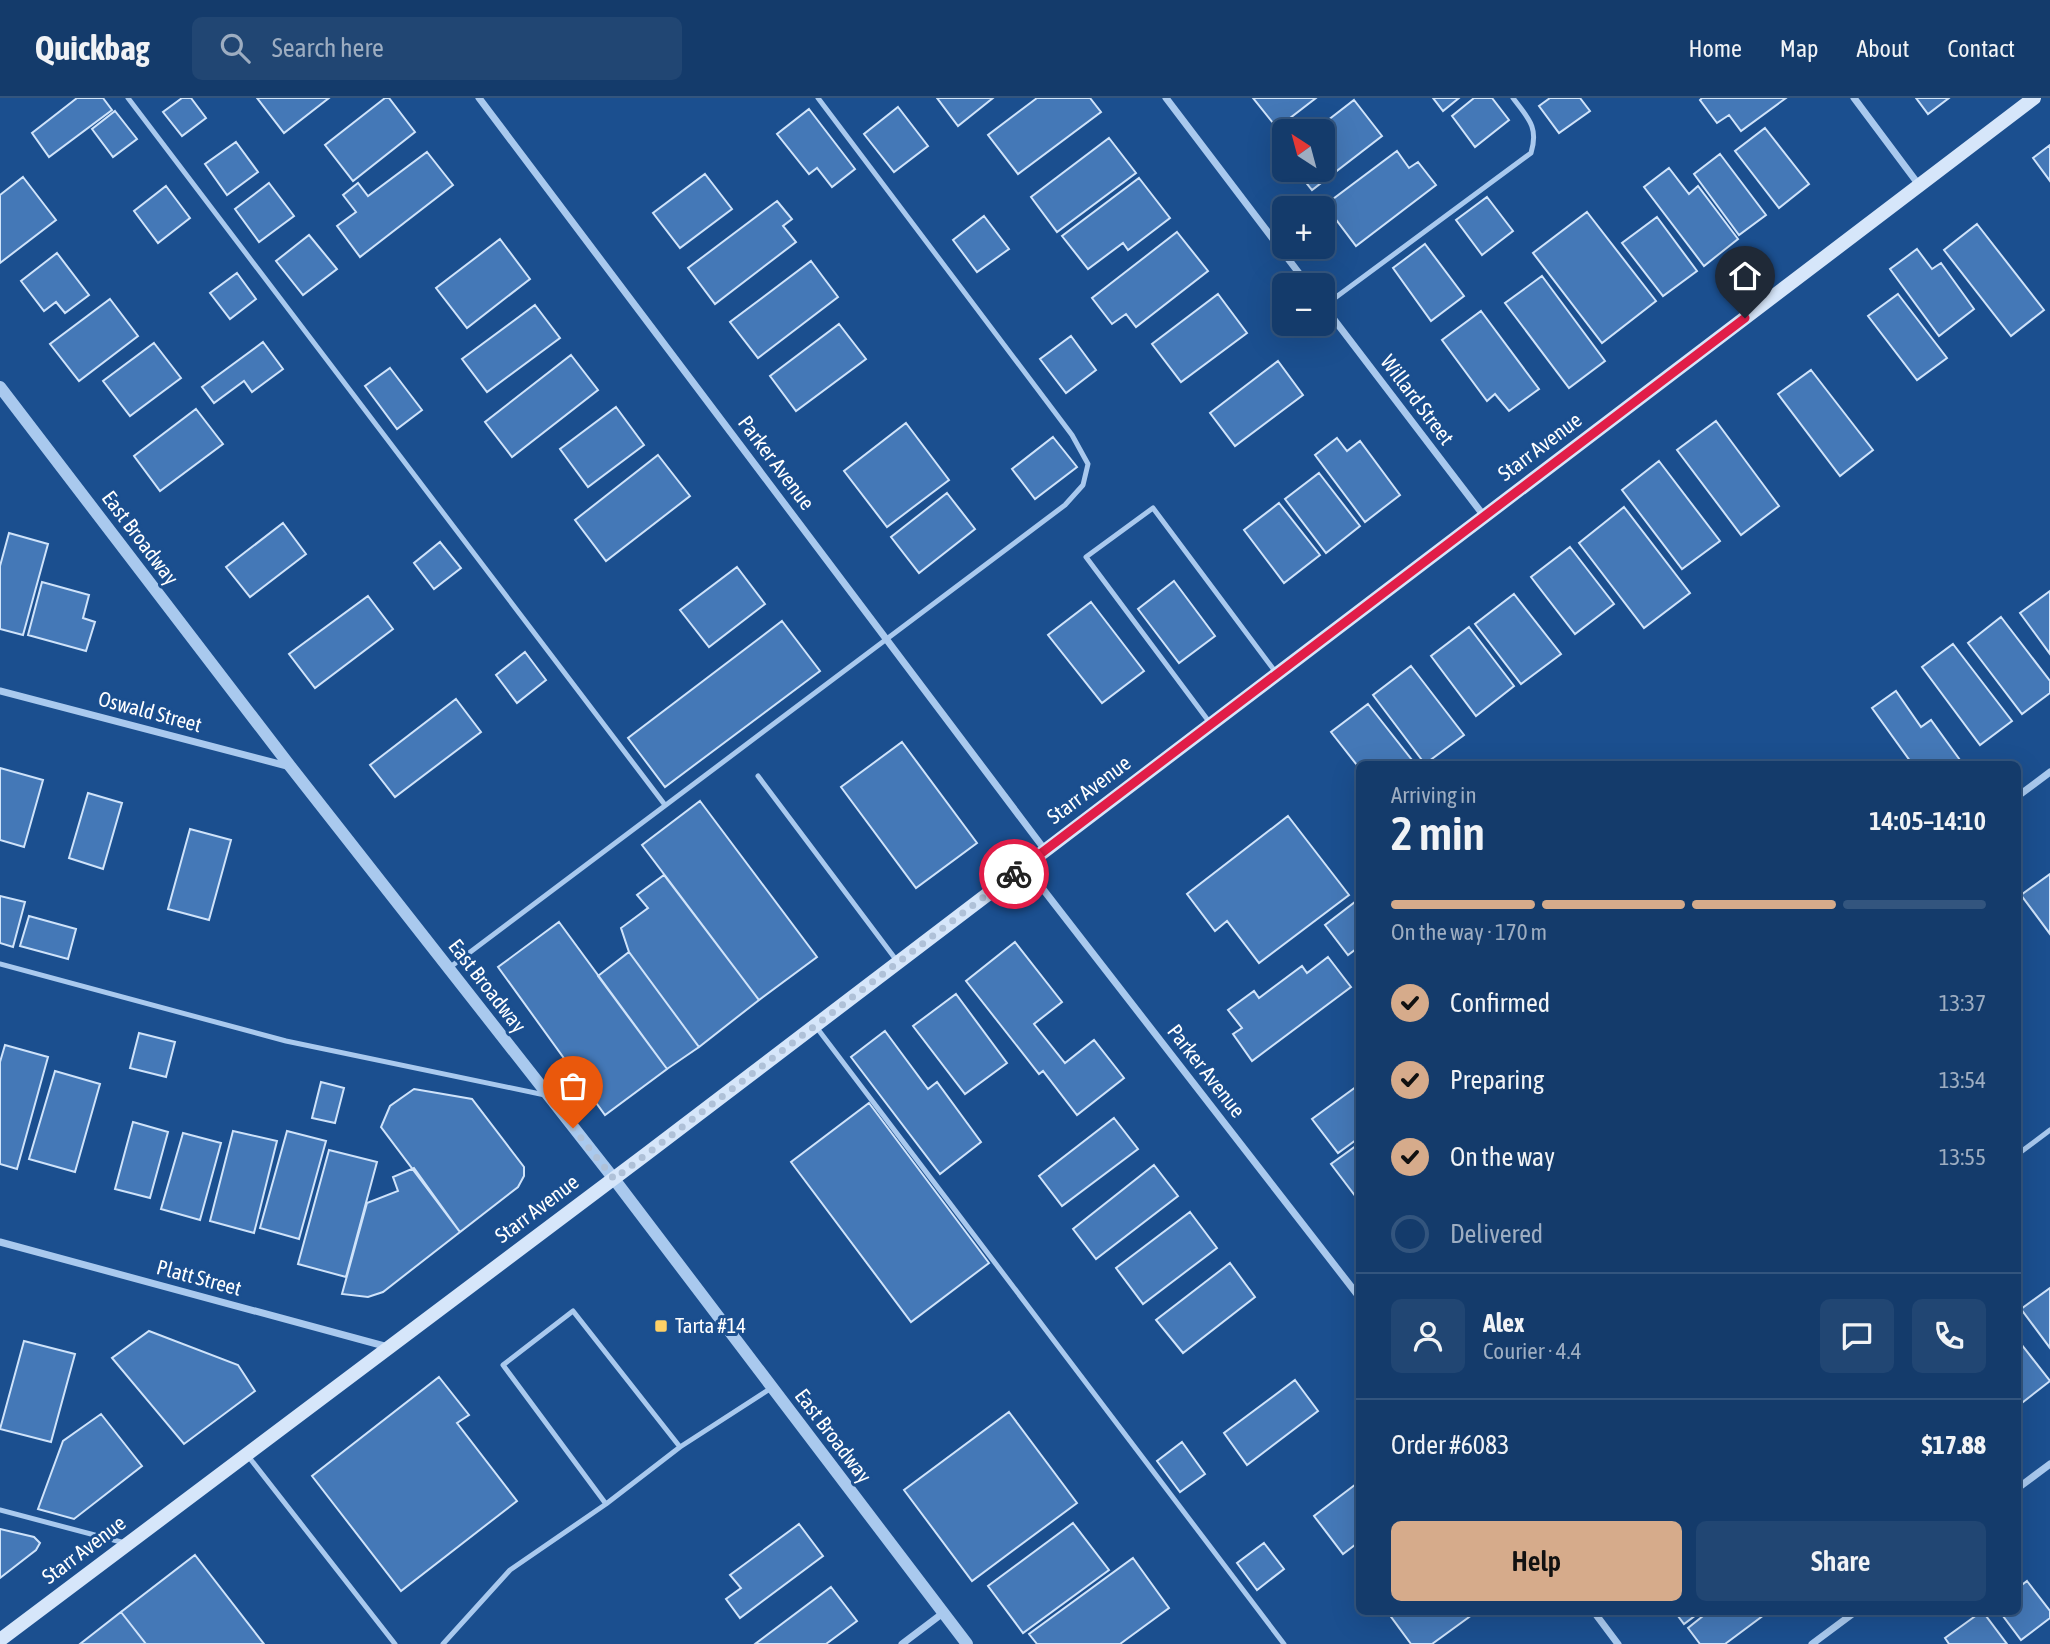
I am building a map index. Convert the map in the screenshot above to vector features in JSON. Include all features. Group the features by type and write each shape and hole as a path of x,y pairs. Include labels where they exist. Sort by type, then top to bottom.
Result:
{"main road":[{"name":"Starr Avenue","path":"0,1640 614,1179 2034,98"}],"street":[{"name":"Parker Avenue","path":"479,98 1045,850"},
{"path":"1166,98 1299,273"},
{"path":"1854,98 1919,185"},
{"name":"Willard Street","path":"1335,321 1483,516"},
{"name":"East Broadway","path":"0,387 290,766 614,1179 967,1644"},
{"name":"Oswald Street","path":"0,691 290,766"},
{"path":"2021,794 2050,772"},
{"name":"Parker Avenue","path":"1024,866 1356,1293"},
{"name":"Platt Street","path":"0,1242 388,1347"},
{"path":"2021,1486 2050,1464"},
{"path":"902,1644 943,1612"},
{"path":"1596,1615 1618,1644"},
{"path":"1812,1644 1851,1615"}],"lane":[{"path":"128,98 665,805"},
{"path":"448,968 1065,505 1083,485 1088,464 1072,435 818,98"},
{"path":"1335,298 1531,153 1536,137 1529,120 1513,98"},
{"path":"1211,724 1086,557 1153,508 1278,674"},
{"path":"758,776 898,961"},
{"path":"0,964 286,1041 548,1095"},
{"path":"815,1025 1284,1644"},
{"path":"2021,1152 2050,1130"},
{"path":"606,1504 503,1366 573,1311 680,1447"},
{"path":"443,1644 510,1570 606,1504 680,1447 773,1387"},
{"path":"246,1454 395,1644"},
{"path":"0,1510 128,1544"}],"building":[{"path":"77,98 103,98 112,110 49,157 32,133"},
{"path":"182,98 191,98 206,118 182,136 163,112"},
{"path":"257,98 329,98 284,133"},
{"path":"385,98 389,98 415,132 353,181 325,145"},
{"path":"937,98 993,98 958,126"},
{"path":"1037,98 1090,98 1101,112 1018,174 988,135"},
{"path":"1253,98 1316,98 1289,119 1272,119 1272,122"},
{"path":"1433,98 1459,98 1443,111"},
{"path":"1474,98 1492,98 1509,120 1475,147 1452,116"},
{"path":"1550,98 1580,98 1590,111 1559,133 1539,106"},
{"path":"1786,98 1741,131 1729,115 1717,123 1700,100"},
{"path":"1916,98 1949,98 1928,114"},
{"path":"1354,100 1382,136 1335,172 1335,119 1329,119"},
{"path":"898,107 928,146 894,172 864,134"},
{"path":"809,109 855,169 832,187 817,168 809,174 777,134"},
{"path":"115,111 137,139 113,157 92,129"},
{"path":"1765,128 1809,184 1779,208 1735,151"},
{"path":"1109,138 1136,173 1057,232 1031,197"},
{"path":"236,142 258,172 227,195 205,164"},
{"path":"2050,145 2050,181 2033,158"},
{"path":"1397,151 1409,168 1418,162 1436,185 1356,246 1335,218 1335,198"},
{"path":"427,152 453,185 360,257 337,226 356,212 343,195 358,183 368,196"},
{"path":"1720,154 1766,215 1739,235 1694,174"},
{"path":"1669,168 1689,194 1698,186 1738,239 1704,266 1644,187"},
{"path":"705,174 732,209 680,248 653,213"},
{"path":"23,177 56,220 0,263 0,195"},
{"path":"1139,178 1170,218 1128,250 1123,243 1088,269 1062,236"},
{"path":"1306,182 1322,182 1312,190"},
{"path":"269,183 294,216 259,242 235,209"},
{"path":"166,186 190,218 158,243 134,211"},
{"path":"1487,197 1513,231 1482,255 1456,220"},
{"path":"777,201 792,219 783,226 796,242 715,304 688,268"},
{"path":"1587,212 1656,301 1602,343 1533,253"},
{"path":"984,216 1009,249 977,272 953,240"},
{"path":"1657,217 1697,271 1663,296 1622,243"},
{"path":"1977,224 2044,310 2011,336 1944,250"},
{"path":"1177,232 1208,271 1136,327 1126,314 1112,324 1092,298"},
{"path":"309,235 337,269 303,295 276,261"},
{"path":"500,239 530,279 467,328 436,288"},
{"path":"1425,244 1464,296 1431,321 1393,268"},
{"path":"1917,249 1932,269 1941,263 1974,309 1939,336 1890,269"},
{"path":"57,253 89,295 65,313 56,302 44,311 21,281"},
{"path":"811,261 838,297 758,358 730,322"},
{"path":"237,273 256,299 230,319 210,293"},
{"path":"1542,276 1605,361 1569,388 1505,303"},
{"path":"1218,294 1247,333 1181,382 1152,344"},
{"path":"1898,294 1947,358 1917,380 1868,316"},
{"path":"110,299 138,336 79,381 50,344"},
{"path":"535,305 560,338 487,392 462,359"},
{"path":"1481,311 1539,389 1509,411 1495,394 1487,401 1442,340"},
{"path":"839,324 866,359 796,411 770,376"},
{"path":"1071,336 1096,370 1066,393 1040,359"},
{"path":"263,342 283,369 252,392 244,381 214,403 202,387"},
{"path":"154,343 181,378 130,416 103,381"},
{"path":"571,355 598,390 512,457 485,422"},
{"path":"1278,361 1303,395 1235,446 1210,413"},
{"path":"390,368 422,410 397,429 365,386"},
{"path":"1811,370 1873,450 1840,476 1778,394"},
{"path":"616,407 644,445 588,487 560,449"},
{"path":"196,409 223,444 160,491 134,456"},
{"path":"1716,421 1779,506 1741,535 1677,450"},
{"path":"906,423 949,480 887,527 844,471"},
{"path":"1053,437 1077,467 1035,499 1012,469"},
{"path":"1337,438 1347,451 1360,441 1400,495 1365,522 1315,455"},
{"path":"658,455 690,496 606,561 575,520"},
{"path":"1659,461 1720,541 1682,569 1622,490"},
{"path":"1319,473 1360,526 1326,553 1285,499"},
{"path":"947,493 975,529 919,573 891,537"},
{"path":"1279,503 1320,555 1284,583 1244,530"},
{"path":"1624,507 1690,593 1644,628 1579,543"},
{"path":"283,523 306,554 250,597 226,567"},
{"path":"9,533 48,544 23,635 0,629 0,566"},
{"path":"440,542 461,568 434,589 414,563"},
{"path":"1570,547 1614,604 1575,634 1531,577"},
{"path":"737,567 765,604 709,647 680,610"},
{"path":"1174,581 1215,636 1179,663 1138,609"},
{"path":"42,582 89,595 83,618 95,622 86,651 28,635"},
{"path":"2050,591 2050,654 2020,613"},
{"path":"1514,594 1561,654 1521,684 1475,624"},
{"path":"368,596 393,629 315,688 289,654"},
{"path":"1091,602 1144,671 1102,703 1048,635"},
{"path":"2001,617 2050,681 2050,693 2022,714 1968,643"},
{"path":"782,621 820,671 665,787 628,738"},
{"path":"1469,627 1514,686 1476,716 1431,656"},
{"path":"1953,644 2012,721 1980,745 1922,667"},
{"path":"525,652 546,680 517,703 496,675"},
{"path":"1411,666 1464,735 1429,761 1423,761 1373,695"},
{"path":"1896,691 1921,727 1931,720 1960,760 1910,761 1872,708"},
{"path":"456,699 481,732 395,797 370,765"},
{"path":"1368,704 1413,761 1356,761 1356,764 1331,732"},
{"path":"902,742 977,843 916,888 841,787"},
{"path":"0,768 43,780 24,847 0,840"},
{"path":"88,793 122,803 103,869 69,858"},
{"path":"700,801 817,957 759,1000 642,845"},
{"path":"1288,816 1349,895 1259,963 1227,921 1215,931 1187,894"},
{"path":"190,829 231,840 209,920 168,909"},
{"path":"2050,874 2050,934 2021,895"},
{"path":"664,875 759,1000 699,1047 629,952 621,928 648,908 637,895"},
{"path":"0,896 25,902 13,947 0,943"},
{"path":"1355,902 1356,949 1348,955 1325,925"},
{"path":"29,916 76,929 68,959 20,946"},
{"path":"559,922 667,1069 605,1115 498,967"},
{"path":"1015,942 1062,1002 1034,1024 1065,1063 1094,1040 1124,1078 1077,1115 1043,1071 1039,1074 966,981"},
{"path":"629,952 699,1047 667,1069 598,976"},
{"path":"1328,957 1351,987 1252,1061 1233,1034 1242,1028 1228,1010 1254,991 1259,998 1302,966 1307,973"},
{"path":"956,994 1007,1063 965,1094 913,1026"},
{"path":"885,1031 928,1089 937,1082 981,1142 940,1174 851,1057"},
{"path":"139,1033 175,1042 166,1077 130,1068"},
{"path":"5,1045 48,1057 17,1169 0,1164 0,1062"},
{"path":"55,1071 100,1084 75,1172 29,1159"},
{"path":"321,1082 344,1088 335,1123 312,1118"},
{"path":"1356,1087 1356,1140 1338,1153 1312,1119"},
{"path":"414,1089 472,1099 524,1167 524,1176 518,1187 460,1232 381,1127 390,1106"},
{"path":"869,1103 989,1263 911,1322 791,1162"},
{"path":"1114,1118 1138,1149 1062,1206 1039,1176"},
{"path":"133,1122 168,1132 150,1198 115,1189"},
{"path":"233,1131 277,1141 254,1233 210,1221"},
{"path":"287,1131 326,1141 299,1239 260,1228"},
{"path":"183,1133 221,1143 200,1220 161,1209"},
{"path":"1356,1146 1356,1197 1331,1164"},
{"path":"329,1150 377,1162 346,1277 298,1264"},
{"path":"1154,1165 1178,1196 1096,1259 1073,1229"},
{"path":"414,1168 460,1232 383,1292 368,1297 342,1294 367,1203 398,1191 393,1177"},
{"path":"1190,1212 1217,1248 1143,1304 1116,1268"},
{"path":"1230,1263 1255,1297 1183,1353 1156,1320"},
{"path":"2050,1288 2050,1348 2021,1309"},
{"path":"149,1331 238,1365 255,1391 184,1444 112,1358"},
{"path":"24,1341 75,1354 51,1442 0,1429"},
{"path":"2021,1344 2050,1381 2021,1404"},
{"path":"439,1377 469,1415 457,1423 517,1501 401,1591 312,1476"},
{"path":"1295,1380 1318,1411 1247,1465 1224,1433"},
{"path":"1009,1412 1077,1503 972,1581 904,1490"},
{"path":"101,1414 142,1466 74,1519 38,1509 63,1441"},
{"path":"1182,1442 1205,1474 1180,1492 1157,1461"},
{"path":"1356,1484 1356,1544 1343,1554 1314,1516"},
{"path":"1073,1523 1109,1570 1023,1633 988,1586"},
{"path":"799,1524 823,1556 740,1618 726,1599 741,1588 730,1575"},
{"path":"0,1529 34,1537 40,1543 36,1550 0,1578"},
{"path":"1264,1543 1284,1569 1257,1590 1237,1563"},
{"path":"195,1555 264,1644 146,1644 121,1612"},
{"path":"1133,1558 1169,1608 1120,1644 1037,1644 1029,1634"},
{"path":"2027,1581 2050,1611 2050,1618 2021,1640 2002,1615 2021,1615 2021,1586"},
{"path":"831,1587 857,1621 826,1644 755,1644"},
{"path":"121,1612 146,1644 80,1644"},
{"path":"1390,1615 1472,1615 1432,1644 1411,1644"},
{"path":"1677,1615 1696,1615 1684,1624"},
{"path":"1704,1615 1764,1615 1725,1644 1700,1644 1688,1628"},
{"path":"1977,1615 1985,1615 2007,1644 1949,1644 1945,1638"}],"way so far":[{"path":"573,1128 614,1179 1014,874"}],"place":[{"name":"Tarta #14","path":"661,1326"}],"route":[{"path":"1014,874 1745,318"}]}
